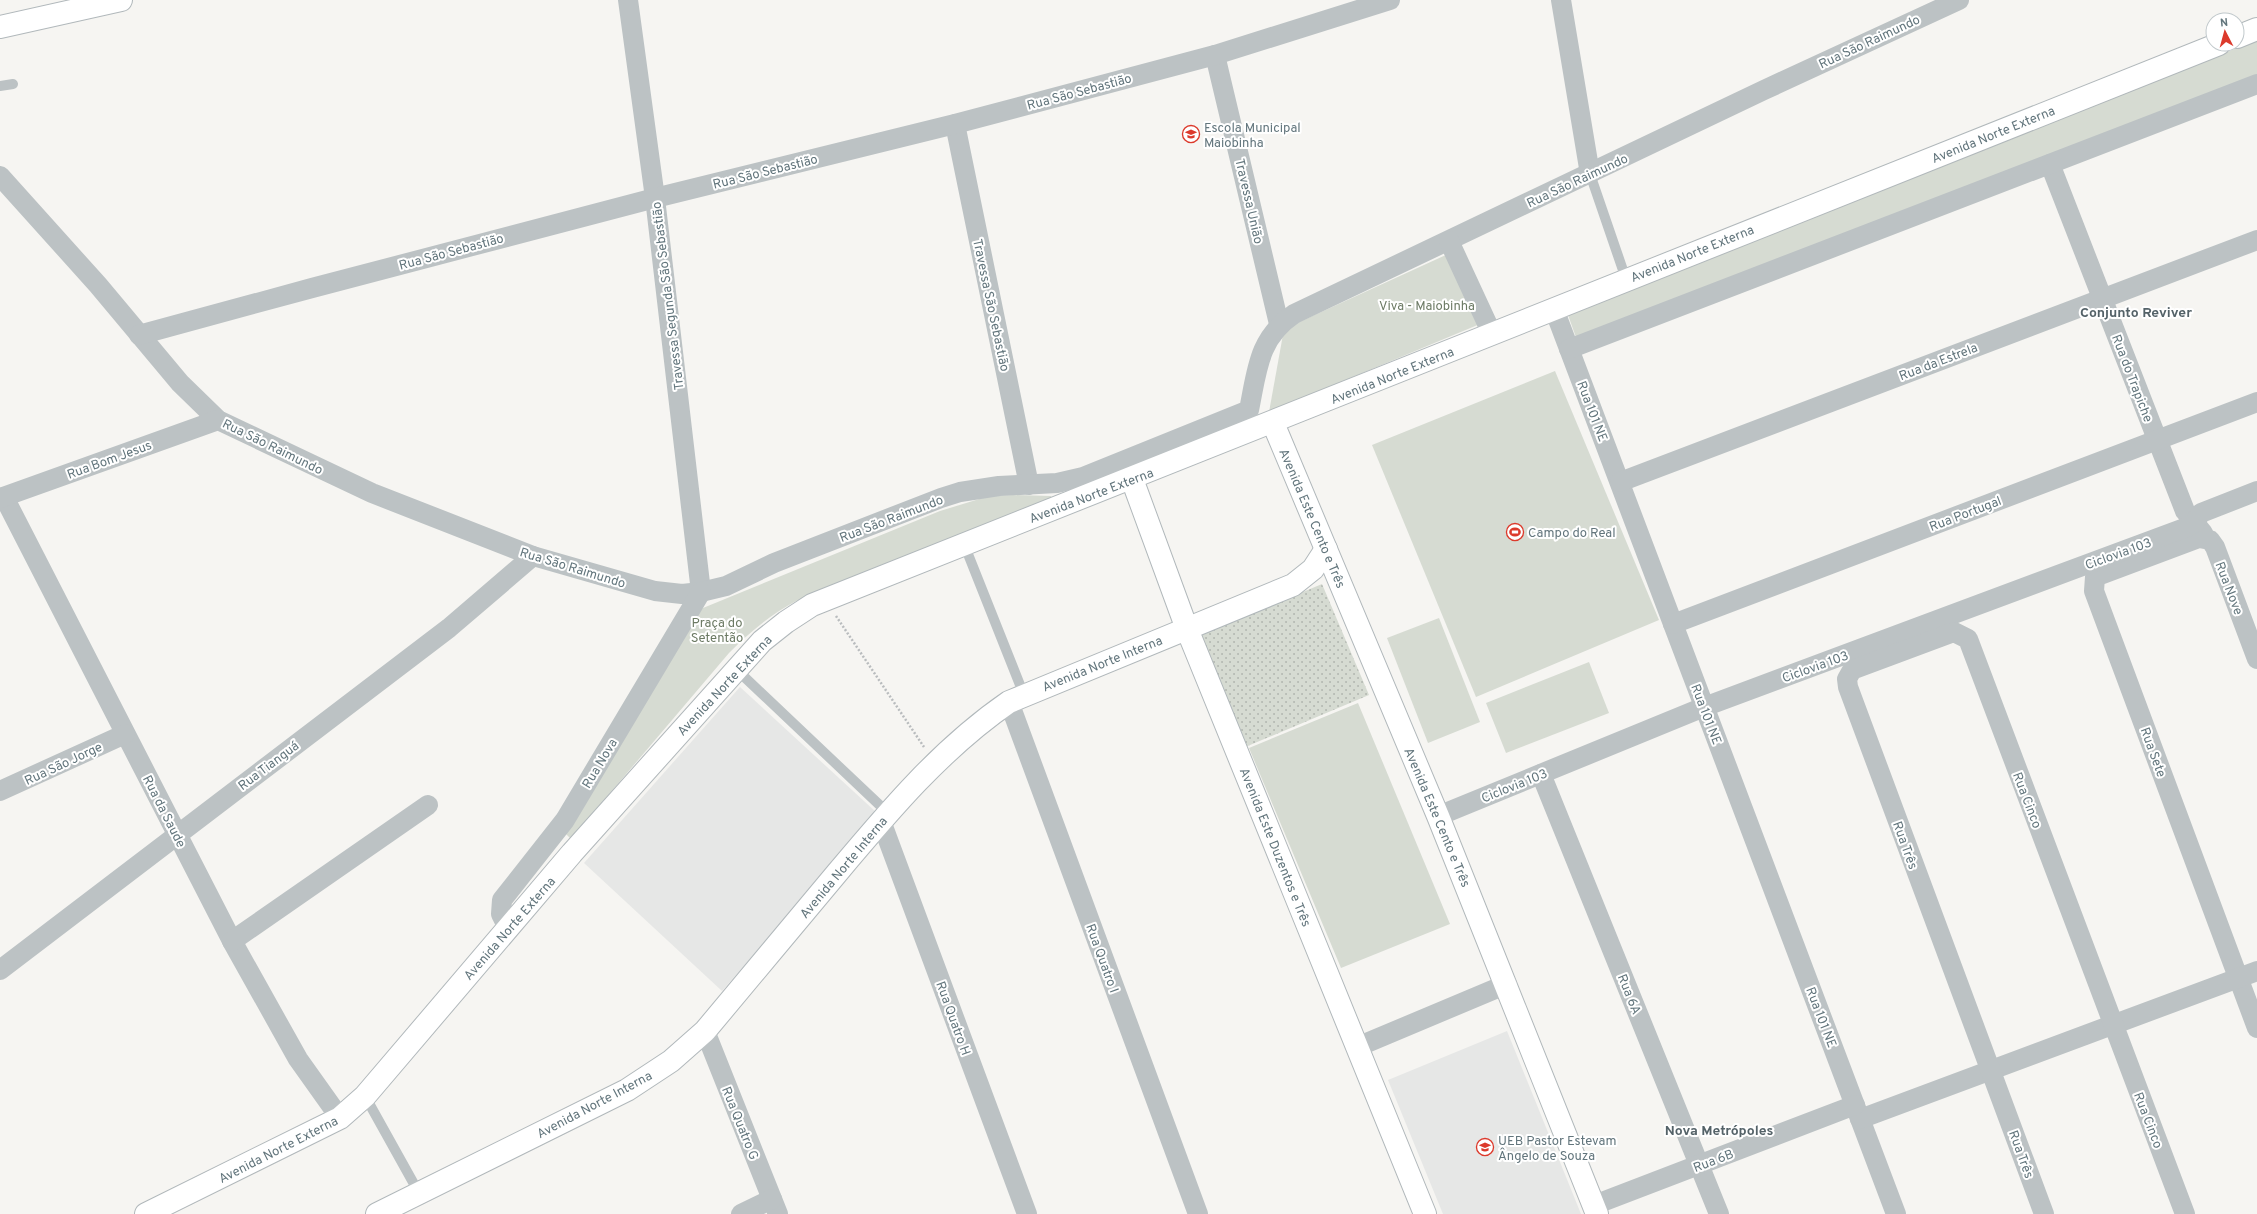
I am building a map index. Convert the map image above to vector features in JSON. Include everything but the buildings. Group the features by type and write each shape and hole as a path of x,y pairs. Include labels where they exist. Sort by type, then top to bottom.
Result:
{"main road":[{"path":"0,27 121,0"},
{"path":"2245,34 2257,29"},
{"name":"Avenida Norte Externa","path":"146,1214 340,1118 365,1096 508,928 737,670 768,636 792,618 825,600 1132,479 1260,420 1492,334 1626,279 2205,50"},
{"name":"Avenida Este Cento e Três","path":"1260,420 1326,549 1507,984 1595,1210"},
{"name":"Avenida Este Duzentos e Três","path":"1132,479 1187,629 1425,1214"},
{"name":"Avenida Norte Interna","path":"377,1214 627,1090 671,1061 705,1031 885,817 936,764 981,721 1016,699 1293,585 1313,569 1326,549"}],"street":[{"name":"Travessa Segunda São Sebastião","path":"628,0 655,198 701,592"},
{"name":"Rua São Sebastião","path":"139,335 218,312 655,198 955,124 1215,55 1390,0"},
{"path":"1561,0 1590,174"},
{"name":"Rua São Raimundo","path":"0,176 98,285 180,383 218,420 372,493 533,556 655,591 682,594 701,592 726,586 774,563 941,498 977,489 1057,483 1083,477 1260,420 1260,356 1279,324 1294,314 1764,90 1959,0"},
{"name":"Travessa União","path":"1215,55 1279,324"},
{"path":"1570,349 2257,84"},
{"name":"Travessa São Sebastião","path":"955,124 1029,485"},
{"name":"Rua do Trapiche","path":"2050,164 2185,512 2194,523"},
{"name":"Rua da Estrela","path":"1620,482 2257,240"},
{"path":"1449,241 1492,334"},
{"name":"Rua 101 NE","path":"1554,309 1896,1214"},
{"name":"Rua Portugal","path":"1673,624 2257,402"},
{"name":"Rua Bom Jesus","path":"2,497 218,420"},
{"name":"Ciclovia 103","path":"1438,816 1704,706 1900,643 2187,528 2194,523 2201,513 2257,491"},
{"name":"Rua da Saude","path":"2,497 232,942 298,1059 340,1118"},
{"name":"Rua Nove","path":"2194,523 2215,547 2257,659"},
{"name":"Rua Sete","path":"2210,540 2199,538 2095,577 2094,591 2257,1028"},
{"name":"Rua Tianguá","path":"0,970 449,628 533,556"},
{"name":"Rua Nova","path":"508,928 501,914 502,900 565,820 701,592"},
{"name":"Rua Cinco","path":"1900,643 1954,632 1968,639 2185,1214"},
{"name":"Rua Três","path":"1900,643 1852,670 1847,679 1848,687 2044,1214"},
{"name":"Rua Quatro I","path":"1016,699 1198,1214"},
{"name":"Rua São Jorge","path":"0,791 125,734"},
{"name":"Rua 6A","path":"1541,774 1719,1214"},
{"path":"232,942 428,805"},
{"name":"Rua Quatro H","path":"885,817 1027,1214"},
{"path":"1858,1112 1926,1095 2114,1026 2257,971"},
{"path":"1357,1047 1507,984"},
{"name":"Rua Quatro G","path":"705,1031 775,1207"},
{"name":"Rua 6B","path":"1595,1210 1699,1165 1858,1112"},
{"path":"741,1214 775,1207"}],"lane":[{"path":"0,86 13,84"},
{"path":"1590,174 1626,279"},
{"path":"964,544 1016,699"},
{"path":"737,670 885,817"},
{"path":"365,1096 419,1193"}],"path":[{"path":"825,600 936,764"}],"shaded area":[{"path":"740,687 877,813 722,991 584,863"},
{"name":"UEB Pastor Estevam Ângelo de Souza","path":"1507,1031 1581,1214 1443,1214 1388,1080"}],"green space":[{"path":"2257,40 2257,75 1577,340 1568,315 2227,52 2245,52 2245,45"},
{"name":"Viva - Maiobinha","path":"1448,254 1480,324 1269,412 1284,329"},
{"name":"Campo do Real","path":"1555,371 1659,620 1476,697 1372,445"},
{"name":"Praça do Setentão","path":"989,496 1051,496 1052,500 796,601 769,618 729,653 571,839 565,833 695,615 703,608 940,511"},
{"path":"1322,584 1369,695 1243,748 1196,637"},
{"path":"1439,618 1480,722 1428,743 1387,638"},
{"path":"1589,662 1609,713 1506,753 1486,703"},
{"path":"1358,703 1450,924 1341,968 1249,748"}],"place":[{"name":"Escola Municipal Maiobinha","path":"1191,134"},
{"name":"Campo do Real","path":"1515,532"},
{"name":"UEB Pastor Estevam Ângelo de Souza","path":"1485,1147"}],"district":[{"name":"Conjunto Reviver","path":"2136,312"},
{"name":"Nova Metrópoles","path":"1719,1130"}]}
